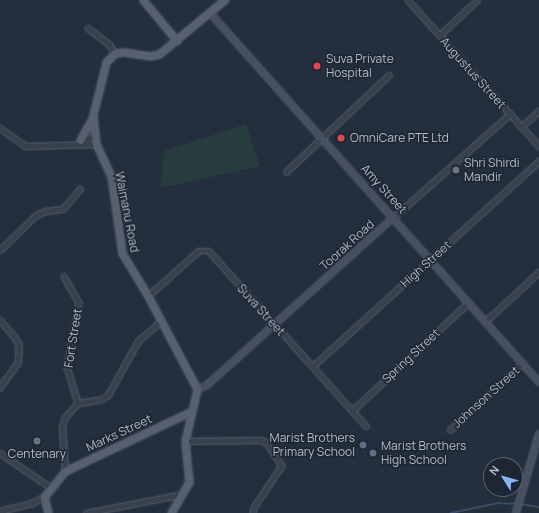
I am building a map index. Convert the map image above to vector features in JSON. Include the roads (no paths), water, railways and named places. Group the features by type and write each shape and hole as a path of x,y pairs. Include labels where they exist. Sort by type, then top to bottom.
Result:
{"main road":[{"path":"143,0 176,41"},
{"path":"115,53 124,52 150,56 159,54 224,0"},
{"name":"Amy Street","path":"210,13 431,258 539,382"},
{"name":"Waimanu Road","path":"115,53 104,67 93,115 96,141 111,176 122,253 148,296 197,389"},
{"path":"80,140 93,115"},
{"name":"Toorak Road","path":"197,389 206,386 394,217"},
{"path":"171,513 185,493 189,482 185,441 197,389"},
{"name":"Marks Street","path":"44,497 50,487 65,471 192,411"},
{"path":"516,513 539,434"},
{"path":"44,497 48,513"}],"street":[{"name":"Augustus Street","path":"408,0 539,146"},
{"path":"440,35 477,0"},
{"path":"88,28 109,44 115,53"},
{"path":"286,172 390,75"},
{"path":"521,127 539,111"},
{"name":"Toorak Road","path":"394,217 510,114"},
{"path":"0,128 26,146 96,141"},
{"path":"72,143 80,140 96,141"},
{"name":"High Street","path":"313,366 539,162"},
{"path":"0,250 36,215 46,211 63,209 80,189"},
{"name":"Suva Street","path":"148,296 198,251 208,251 366,426"},
{"path":"486,321 539,272"},
{"name":"Fort Street","path":"64,276 79,303 67,367 78,403"},
{"name":"Spring Street","path":"353,410 469,302"},
{"path":"0,320 14,336 19,353 18,363 0,388"},
{"path":"65,471 62,427 65,417 78,403 102,399 108,395 138,341 161,321"},
{"name":"Johnson Street","path":"450,430 523,363"},
{"path":"185,441 261,440 266,442 282,466 255,506 253,513"},
{"path":"0,453 50,487"},
{"path":"86,513 185,493"},
{"path":"0,511 32,503 44,497"}],"waterway":[{"path":"451,513 498,503 517,504"},
{"path":"521,504 539,507"}],"place":[{"name":"Suva Private Hospital","path":"317,66"},
{"name":"OmniCare PTE Ltd","path":"341,138"},
{"name":"Shri Shirdi Mandir","path":"456,170"},
{"name":"Centenary","path":"37,441"},
{"name":"Marist Brothers Primary School","path":"363,445"},
{"name":"Marist Brothers High School","path":"373,453"}]}
